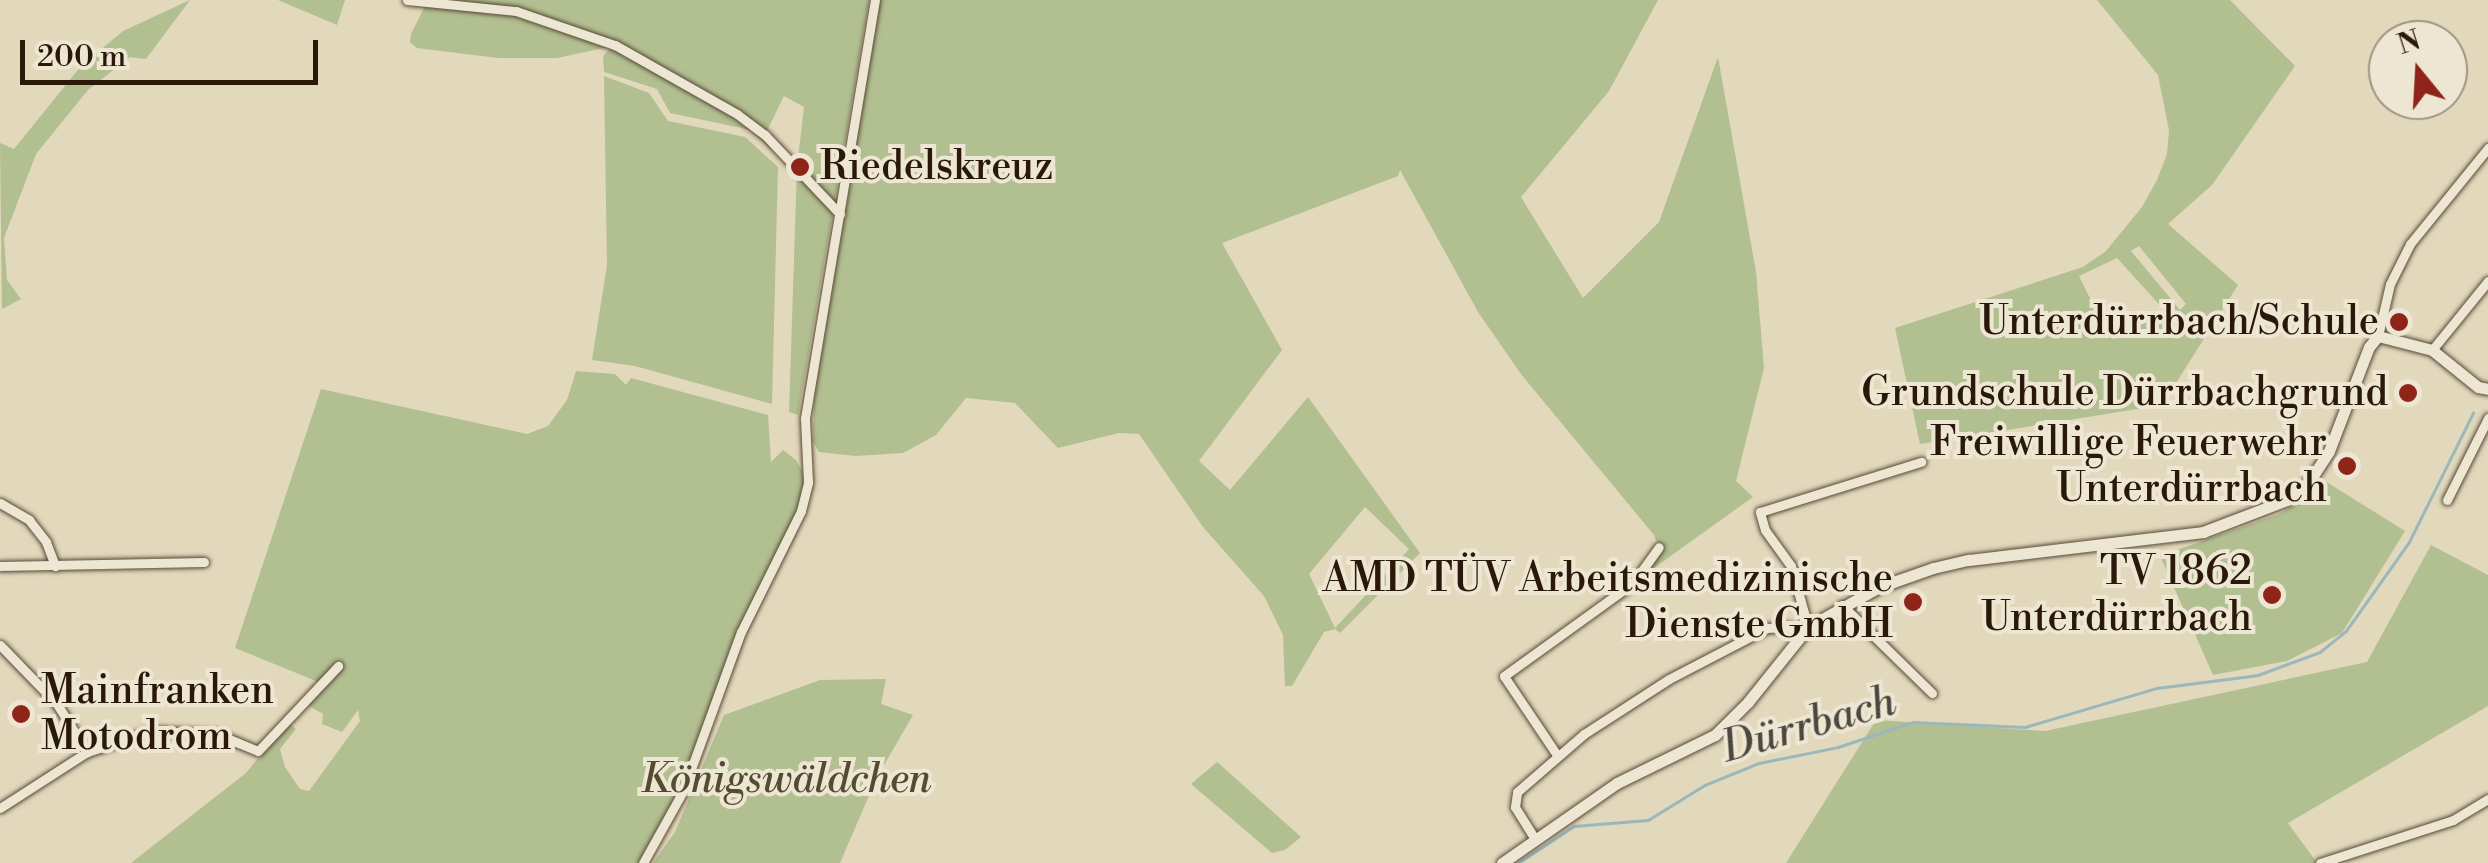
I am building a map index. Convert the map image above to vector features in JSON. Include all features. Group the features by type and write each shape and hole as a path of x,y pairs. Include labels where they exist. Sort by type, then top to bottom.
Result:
{"street":[{"path":"407,0 516,11 614,45 737,114 765,135 840,214"},
{"path":"642,863 684,791 741,632 802,511 808,482 805,418 875,0"},
{"path":"1502,863 1617,783 1714,734 1748,702 1804,631 1842,605 1932,568 2189,535 2236,523 2287,500 2320,467 2344,420 2369,348 2378,336 2390,284 2410,244 2488,148"},
{"path":"2432,350 2488,282"},
{"path":"2378,336 2432,350 2478,387 2488,389"},
{"path":"2447,500 2488,418"},
{"path":"1804,631 1791,566 1765,530 1760,512 1921,462"},
{"path":"0,502 29,520 46,542 55,566"},
{"path":"1557,755 1504,676 1633,584 1659,547"},
{"path":"0,566 204,562"},
{"path":"1842,605 1932,693"},
{"path":"1535,839 1515,807 1514,798 1557,755 1669,678 1767,628 1804,631"},
{"path":"0,645 56,704 87,752"},
{"path":"0,808 87,752 140,734 170,730 217,734 258,751 338,666"},
{"path":"2320,863 2453,820 2488,799"}],"green space":[{"path":"190,0 146,59 130,57 88,90 36,154 4,238 7,280 21,299 2,309 0,143 14,149 81,66 123,31"},
{"path":"278,0 345,0 337,25"},
{"path":"407,0 869,0 798,415 789,412 797,167 804,107 784,96 765,135 771,150 751,130 670,113 657,89 604,72 603,56 613,46 557,58 498,58 417,48 410,42 411,34 427,2"},
{"path":"880,0 1658,0 1609,91 1521,197 1583,298 1659,222 1718,57 1756,272 1764,368 1736,481 1753,497 1633,583 1659,548 1654,535 1521,374 1478,312 1400,170 1398,176 1222,243 1282,350 1199,461 1230,490 1308,397 1420,553 1340,633 1335,629 1324,632 1292,686 1285,686 1283,635 1264,596 1203,527 1139,434 1119,433 1058,448 1015,403 966,398 936,435 903,453 856,456 819,452 813,442 814,399","holes":["1365,507 1409,549 1335,628 1309,574"]},
{"path":"2097,0 2230,0 2295,66 2212,185 2168,224 2238,285 2162,405 1920,444 1895,328 2083,267 2106,251 2142,207 2167,154 2169,130 2158,75","holes":["2139,246 2186,304 2180,310 2131,251","2117,258 2166,312 2109,337 2079,276"]},
{"path":"604,76 649,93 668,121 745,137 778,167 772,404 635,366 592,360 607,265"},
{"path":"576,371 615,374 626,385 631,378 768,415 771,462 783,450 796,460 808,482 801,511 741,632 683,791 643,863 131,863 246,773 287,722 296,729 280,749 285,767 300,789 309,791 360,721 358,710 342,732 322,724 323,714 304,703 321,683 235,648 321,389 527,434 548,426 567,400"},
{"name":"TV 1862 Unterdürrbach","path":"2325,481 2405,531 2342,633 2287,661 2213,675 2160,556 2279,514 2308,497"},
{"path":"2431,545 2488,575 2488,706 2288,823 2317,863 1786,863 1876,720 2045,731 2367,662"},
{"name":"Königswäldchen","path":"886,679 881,704 913,715 877,777 840,863 653,863 675,832 724,715 820,680"},
{"path":"1217,762 1301,837 1285,850 1272,853 1191,784"}],"waterway":[{"name":"Dürrbach","path":"1518,863 1574,826 1648,820 1705,785 1759,763 1838,747 1913,722 2025,727 2157,688 2258,675 2320,652 2346,631 2409,542 2473,413"}],"place":[{"name":"Riedelskreuz","path":"800,167"},
{"name":"Unterdürrbach/Schule","path":"2399,322"},
{"name":"Grundschule Dürrbachgrund","path":"2408,393"},
{"name":"Freiwillige Feuerwehr Unterdürrbach","path":"2347,466"},
{"name":"TV 1862 Unterdürrbach","path":"2272,595"},
{"name":"AMD TÜV Arbeitsmedizinische Dienste GmbH","path":"1913,602"},
{"name":"Mainfranken Motodrom","path":"21,714"}]}
